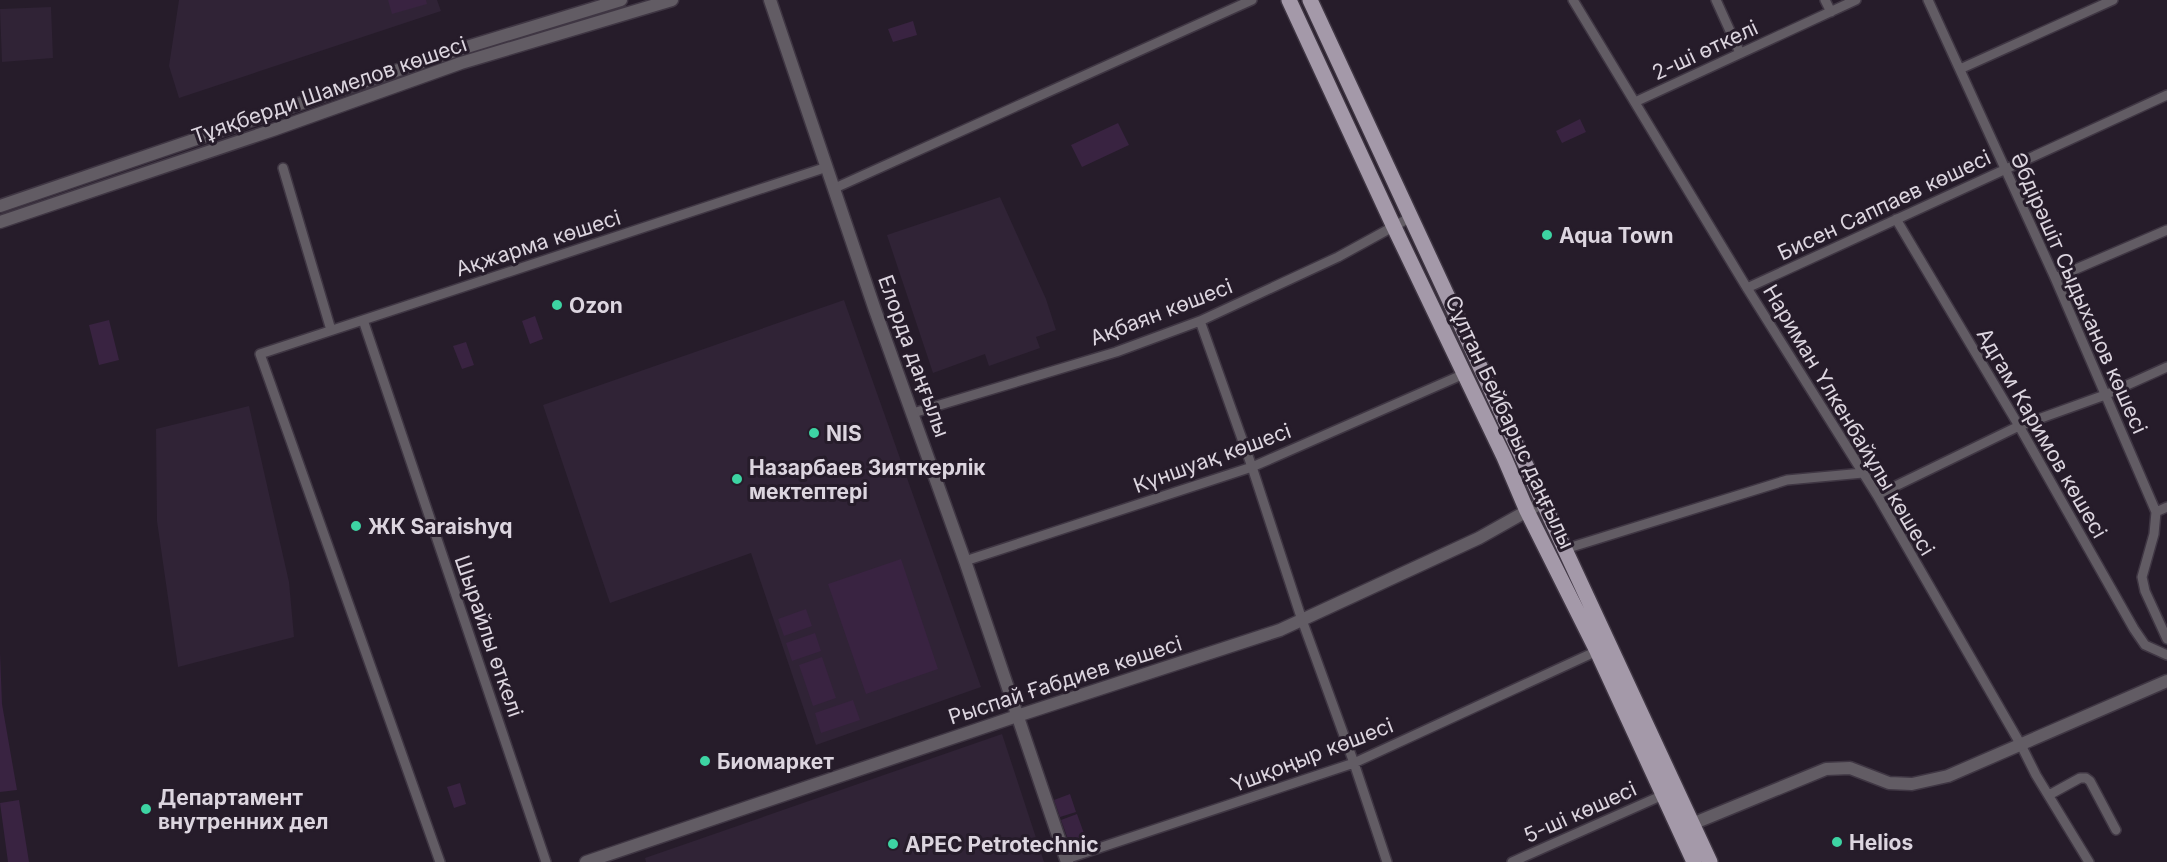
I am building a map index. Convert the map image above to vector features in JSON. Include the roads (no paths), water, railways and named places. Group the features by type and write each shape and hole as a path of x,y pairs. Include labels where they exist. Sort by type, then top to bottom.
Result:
{"main road":[{"name":"Сұлтан Бейбарыс даңғылы","path":"1289,0 1527,511 1597,651 1694,862"},
{"name":"Сұлтан Бейбарыс даңғылы","path":"1310,0 1710,862"}],"street":[{"name":"Тұяқберди Шамелов көшесі","path":"0,206 457,50 621,0"},
{"name":"Тұяқберди Шамелов көшесі","path":"0,222 302,120 461,63 672,0"},
{"name":"Елорда даңғылы","path":"770,0 875,310 914,413 1067,861"},
{"path":"835,188 1252,0"},
{"name":"Нариман Үлкенбайұлы көшесі","path":"1573,0 1747,288 1863,473 2090,862"},
{"path":"1716,0 1740,53"},
{"path":"1825,0 1830,12"},
{"name":"2-ші өткелі","path":"1635,102 1856,0"},
{"name":"Әбдірәшіт Сыдыханов көшесі","path":"1928,0 2055,278 2156,512"},
{"path":"1960,69 2113,0"},
{"name":"Бисен Саппаев көшесі","path":"1747,288 2167,95"},
{"path":"298,105 302,120"},
{"name":"Ақжарма көшесі","path":"440,862 260,354 827,167"},
{"path":"283,168 331,330"},
{"name":"Ақбаян көшесі","path":"914,413 1116,352 1200,321 1338,257 1411,217"},
{"name":"Адгам Каримов көшесі","path":"1896,219 2019,426 2134,629 2145,645 2167,655"},
{"path":"2055,278 2167,230"},
{"name":"Шырайлы өткелі","path":"363,320 546,862"},
{"path":"1200,321 1387,862"},
{"path":"1876,495 2019,426 2105,395 2167,367"},
{"name":"Күншуақ көшесі","path":"965,561 1252,467 1464,374"},
{"path":"1565,549 1787,480 1863,473"},
{"name":"Рыспай Ғабдиев көшесі","path":"586,862 1017,716 1280,630 1479,538 1543,502"},
{"path":"2167,507 2156,512 2154,534 2142,577 2145,591 2167,639"},
{"name":"Үшқоңыр көшесі","path":"1067,861 1354,763 1597,651"},
{"path":"1692,824 1827,769 1850,768 1890,783 1912,784 1948,776 2167,681"},
{"path":"2049,795 2080,778 2086,778 2090,781 2116,830"},
{"name":"5-ші көшесі","path":"1512,862 1663,795"}],"place":[{"name":"Aqua Town","path":"1547,235"},
{"name":"Ozon","path":"557,305"},
{"name":"NIS","path":"814,433"},
{"name":"Назарбаев Зияткерлік мектептері","path":"737,479"},
{"name":"ЖК Saraishyq","path":"356,526"},
{"name":"Биомаркет","path":"705,761"},
{"name":"Департамент внутренних дел","path":"146,809"},
{"name":"Helios","path":"1837,842"},
{"name":"APEC Petrotechnic","path":"893,844"}]}
